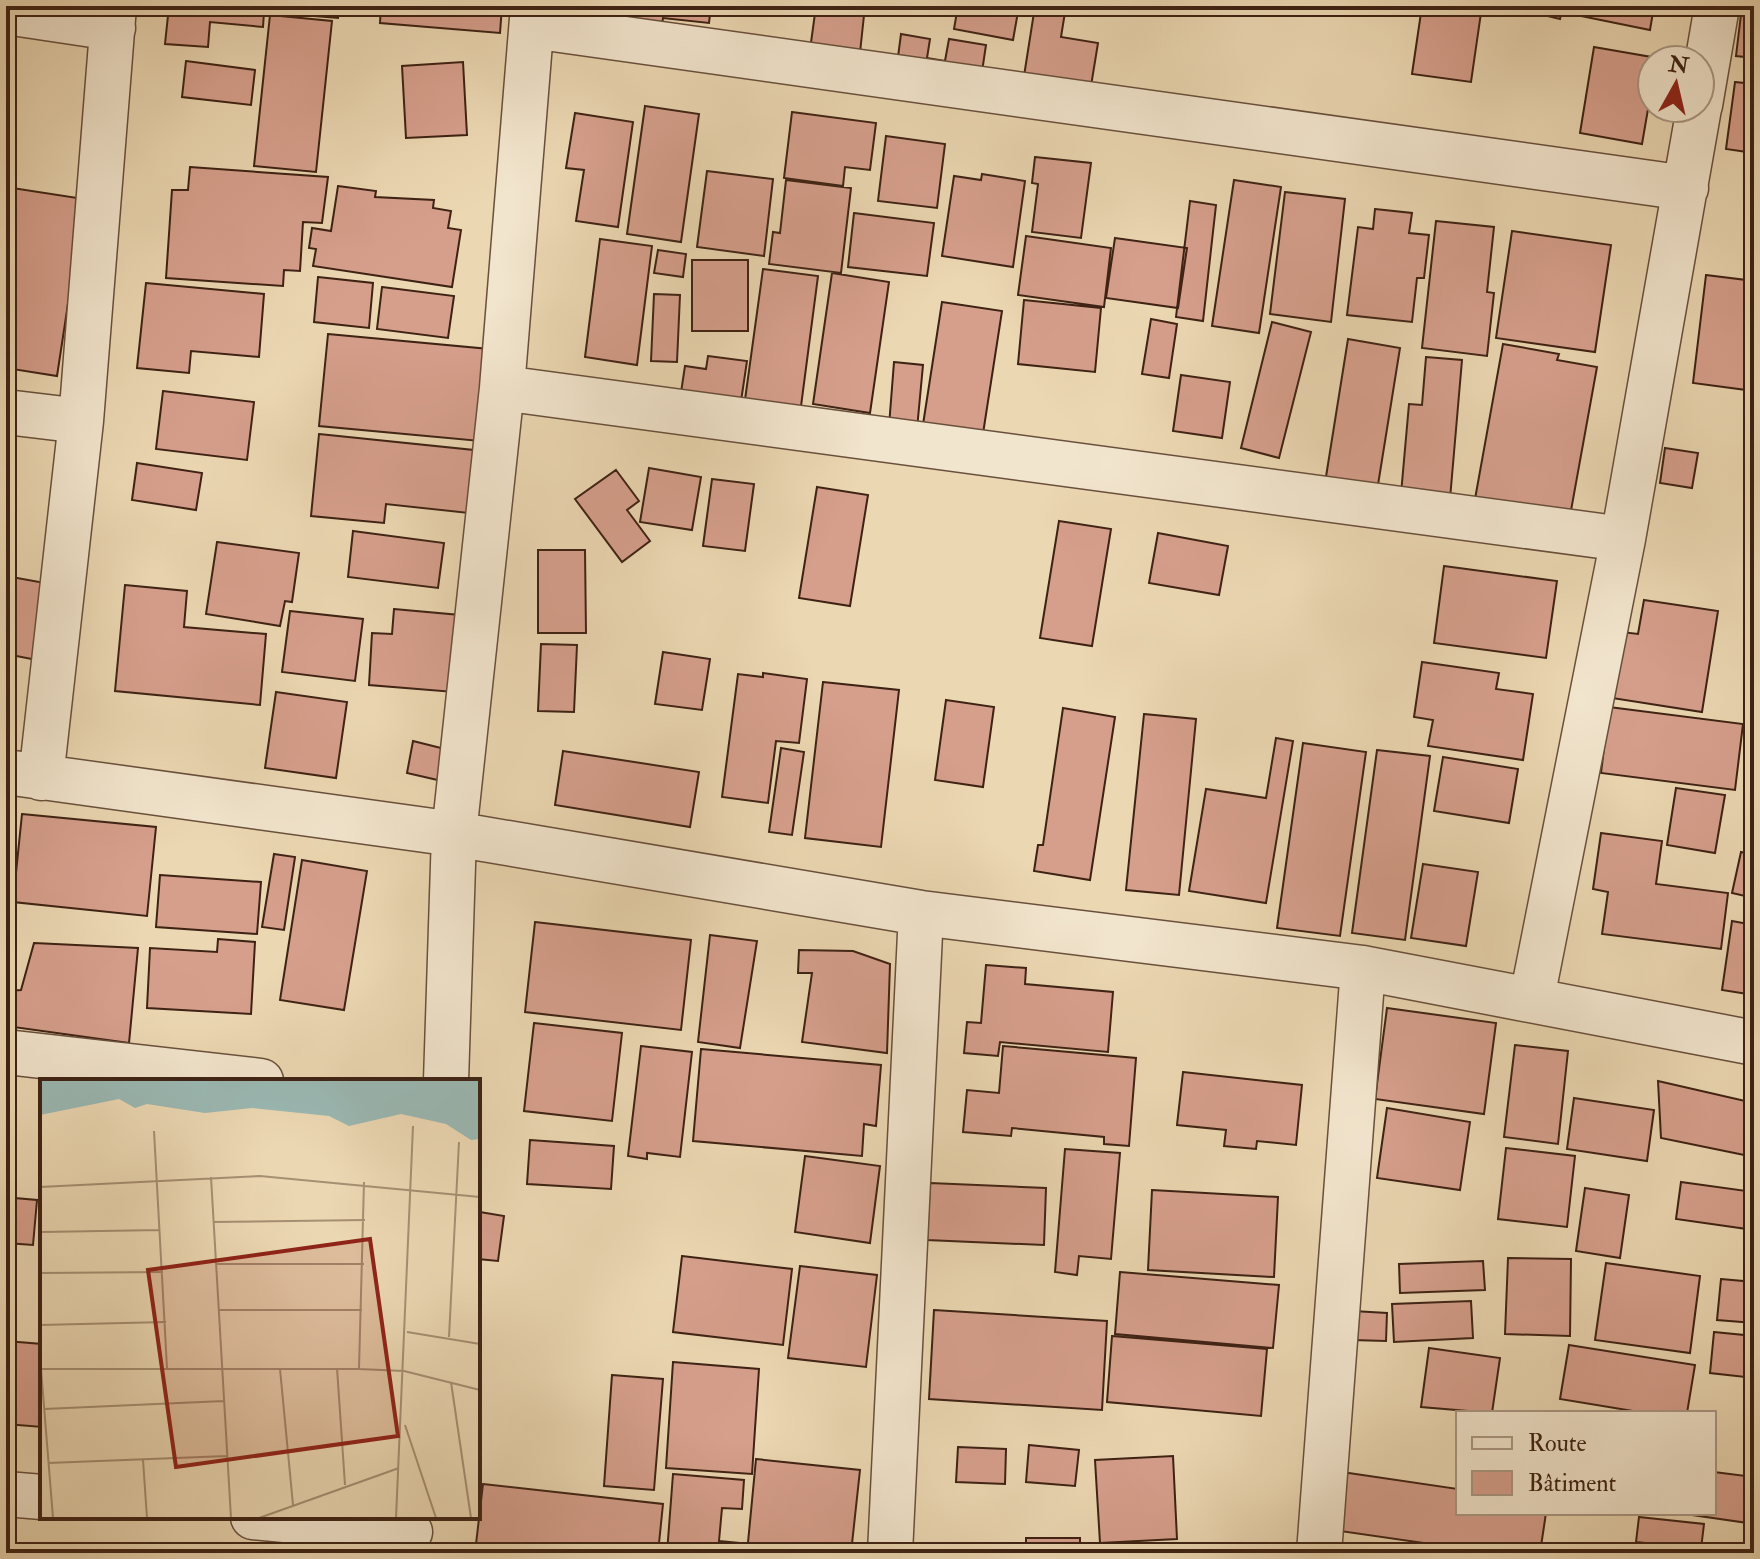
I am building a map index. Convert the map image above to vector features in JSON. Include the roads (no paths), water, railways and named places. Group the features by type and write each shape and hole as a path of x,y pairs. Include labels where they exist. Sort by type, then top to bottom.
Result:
{"street":[{"path":"1711,44 1717,6"},
{"path":"6,12 114,17 81,421 24,775 454,834 921,913 1363,968 1754,1043"},
{"path":"446,1079 454,834 502,388 532,16 1686,188"},
{"path":"1532,998 1623,539 1697,124"},
{"path":"502,388 1623,539"},
{"path":"6,412 81,421"},
{"path":"890,1553 921,913"},
{"path":"1319,1553 1363,968"},
{"path":"6,1052 243,1079"},
{"path":"6,1494 40,1497"},
{"path":"271,1519 410,1534"}]}
